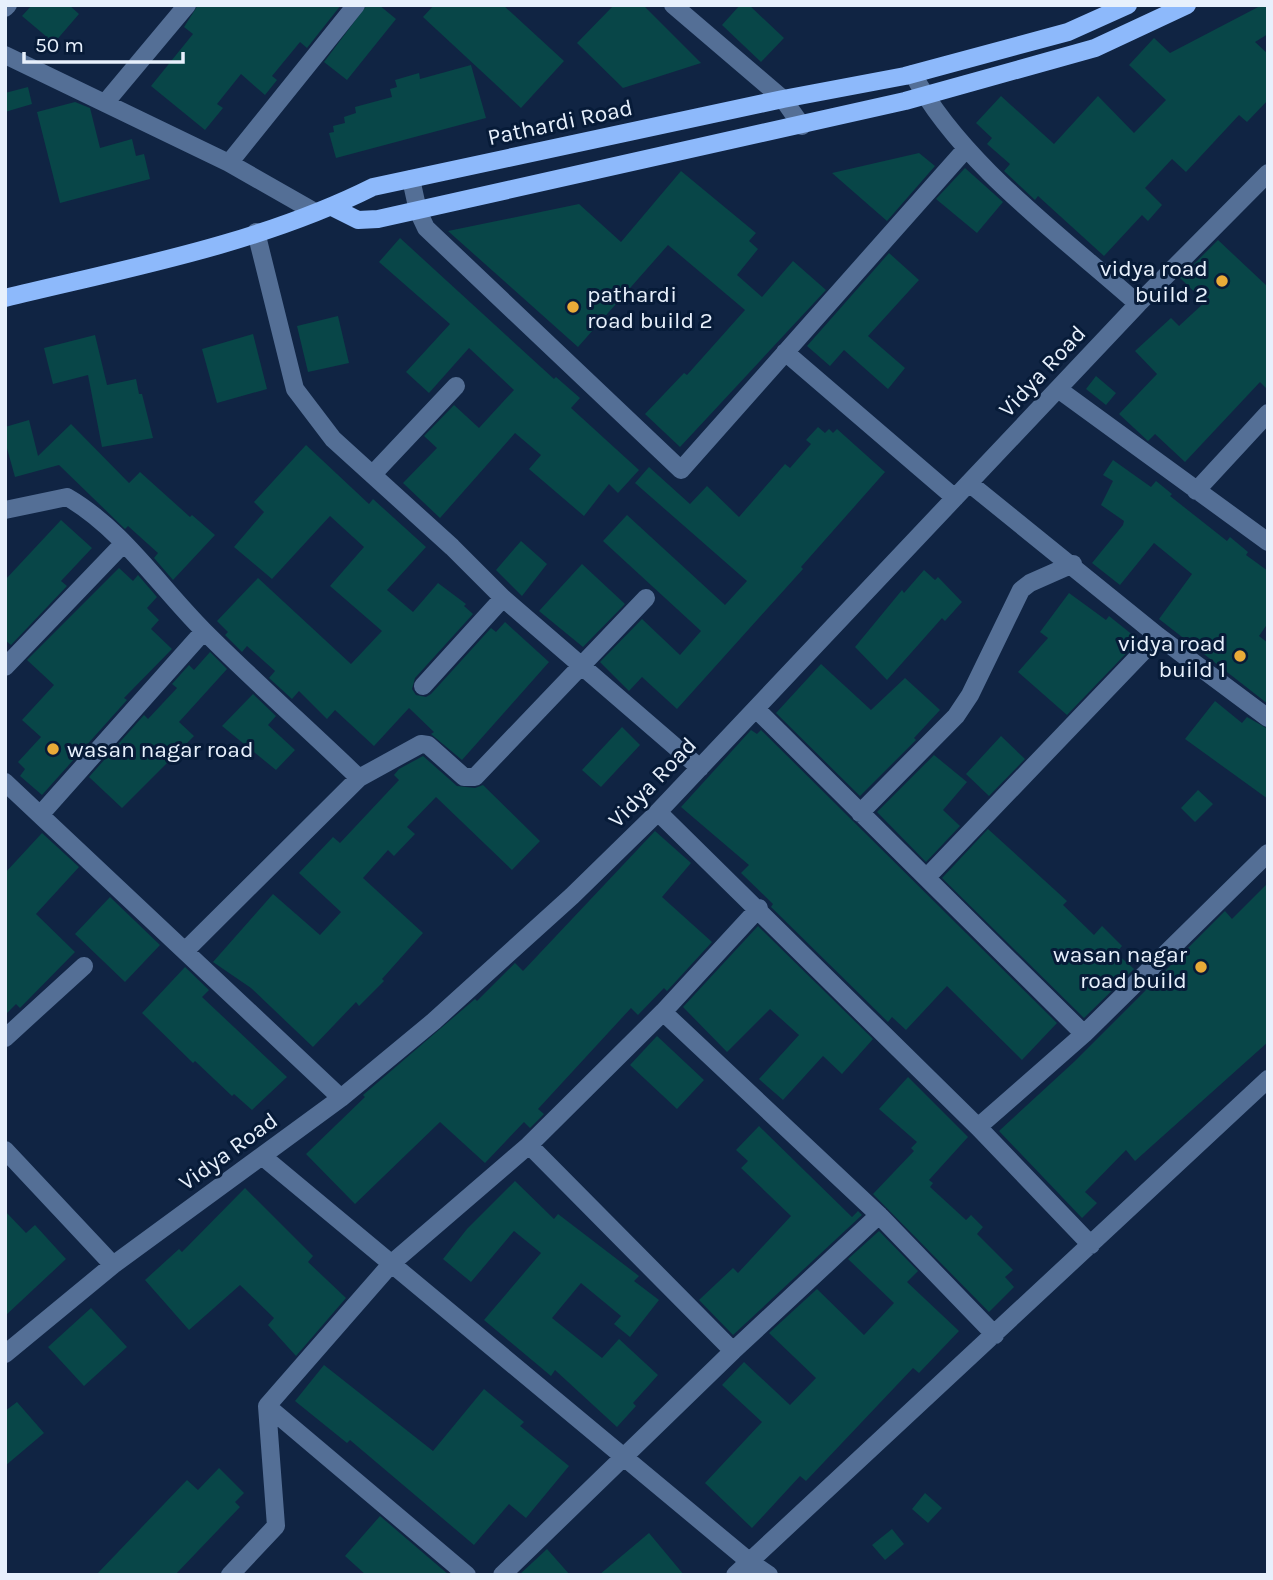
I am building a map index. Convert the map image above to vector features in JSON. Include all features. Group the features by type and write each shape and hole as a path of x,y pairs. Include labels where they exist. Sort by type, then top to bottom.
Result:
{"main road":[{"name":"Pathardi Road","path":"5,298 174,257 324,210 373,187 783,99 913,74 1068,32 1128,5"},
{"path":"324,210 359,220 418,211 802,126 924,96 1095,48 1186,5"}],"street":[{"path":"105,103 187,5"},
{"path":"229,163 356,5"},
{"path":"673,5 783,99 802,126"},
{"path":"6,56 324,210"},
{"path":"913,74 924,96 965,150 1138,304"},
{"path":"411,179 418,211 426,228 681,470 965,150"},
{"name":"Vidya Road","path":"5,1354 113,1265 341,1098 434,1021 658,812 1138,304 1268,173"},
{"path":"256,232 295,389 333,439 503,598 700,768"},
{"path":"785,352 954,498"},
{"path":"373,474 456,386"},
{"path":"1058,389 1268,542"},
{"path":"1196,491 1268,413"},
{"path":"968,483 1073,564 1158,636 1268,718"},
{"path":"5,510 67,496 123,544 204,631 359,778"},
{"path":"5,667 123,544"},
{"path":"860,813 956,716 970,695 1021,590 1030,583 1073,564"},
{"path":"423,686 503,598"},
{"path":"185,951 359,778 421,744 428,745 464,777 475,777 646,598"},
{"path":"40,815 204,631"},
{"path":"927,877 1158,636"},
{"path":"756,709 1084,1034"},
{"path":"5,782 341,1098"},
{"path":"658,812 759,908 978,1127 1091,1245"},
{"path":"978,1127 1084,1034 1268,853"},
{"path":"230,1575 276,1525 267,1406 393,1263 529,1145 663,1012 759,908"},
{"path":"5,1038 84,966"},
{"path":"663,1012 878,1214 995,1335"},
{"path":"735,1575 1268,1079"},
{"path":"529,1145 733,1351"},
{"path":"5,1150 113,1265"},
{"path":"262,1156 769,1575"},
{"path":"502,1575 878,1214"},
{"path":"267,1406 467,1575"}],"building":[{"path":"32,5 69,5 79,14 54,43 22,16"},
{"path":"198,5 341,5 307,48 300,42 272,76 277,80 265,95 241,74 217,104 223,108 205,130 151,86 193,34 184,27"},
{"path":"367,5 379,5 396,19 347,80 324,62"},
{"path":"434,5 503,5 564,61 521,108 423,17"},
{"path":"614,5 643,5 701,63 623,88 577,43"},
{"path":"740,5 749,5 784,38 761,62 722,25"},
{"path":"1262,5 1268,5 1268,34 1255,42 1268,54 1268,100 1247,122 1239,115 1186,172 1172,159 1145,188 1162,205 1148,221 1142,215 1104,256 1038,196 1035,200 1004,171 1010,164 987,144 992,138 976,123 1001,96 1054,144 1098,96 1134,133 1166,100 1129,65 1154,38 1170,53"},
{"path":"471,65 486,118 336,158 329,133 334,132 333,126 345,123 344,117 356,113 355,107 392,97 390,89 397,87 395,80 419,73 420,79"},
{"path":"28,87 32,104 5,112 5,93"},
{"path":"75,102 90,108 100,148 132,139 136,156 144,154 150,179 60,203 37,112"},
{"path":"919,153 935,166 887,221 832,173"},
{"path":"965,168 1003,202 977,233 936,199"},
{"path":"681,171 756,233 749,241 758,249 737,275 762,297 793,261 826,290 680,447 645,414 684,373 687,375 745,310 668,245 578,347 448,231 579,204 621,242"},
{"path":"400,238 554,379 556,377 580,398 571,408 639,470 618,493 609,484 584,516 529,469 541,455 515,433 440,518 403,483 437,448 424,436 454,405 479,428 514,390 469,348 429,393 406,372 450,324 379,262"},
{"path":"1218,240 1268,287 1268,390 1260,382 1185,462 1155,434 1148,441 1119,414 1157,374 1135,351 1171,318 1179,326 1205,302 1180,278"},
{"path":"889,253 919,280 868,336 905,368 888,389 844,350 830,366 807,346"},
{"path":"338,316 349,363 308,372 297,326"},
{"path":"253,334 267,389 217,403 202,349"},
{"path":"95,335 107,385 136,379 153,438 102,447 88,375 53,384 44,348"},
{"name":"vidya road build 2","path":"1096,376 1116,393 1106,405 1086,389"},
{"path":"29,420 38,456 71,424 129,483 140,472 190,517 192,515 215,535 173,580 154,558 158,553 128,526 125,529 59,465 15,477 5,441 5,427"},
{"path":"818,427 825,433 829,429 833,433 837,429 885,472 801,567 803,569 677,709 642,677 629,691 600,662 642,619 680,655 701,631 603,541 627,515 725,605 747,581 635,483 649,467 690,504 707,486 739,517 785,464 790,468 811,444 806,440"},
{"path":"306,445 369,504 373,499 426,547 387,590 413,612 438,583 466,604 464,606 473,614 415,678 412,689 416,695 426,697 431,694 491,628 496,632 505,622 549,662 462,760 431,734 434,732 409,708 374,746 335,710 327,719 299,691 292,699 269,678 275,671 247,646 242,652 225,635 228,632 217,621 258,578 351,664 382,631 330,586 364,547 330,516 272,579 234,547 264,512 254,502"},
{"path":"1113,460 1151,487 1156,481 1172,494 1170,496 1227,541 1230,537 1248,552 1246,555 1268,571 1268,623 1259,636 1268,643 1268,704 1159,619 1192,574 1154,543 1120,585 1092,563 1124,521 1101,505 1113,481 1103,475"},
{"path":"61,520 92,548 61,581 67,586 11,645 5,640 5,580"},
{"path":"521,541 547,564 522,596 496,570"},
{"path":"582,564 625,604 583,647 539,611"},
{"path":"119,568 133,581 138,575 157,597 147,608 159,620 151,629 172,649 124,698 127,700 42,795 20,776 25,769 18,762 41,737 22,720 54,685 27,660"},
{"path":"924,570 935,580 938,577 962,602 945,621 942,618 887,680 855,647 902,590 904,593"},
{"path":"1069,593 1106,620 1109,616 1139,640 1067,715 1018,672 1048,638 1040,632"},
{"path":"210,652 227,669 179,722 194,736 122,808 89,777 144,715 148,719 177,688 172,684 189,665 194,670"},
{"path":"821,664 871,710 905,678 940,710 914,738 916,740 860,796 776,713"},
{"path":"253,694 276,716 268,725 295,750 276,770 222,726"},
{"path":"1215,701 1242,723 1247,717 1268,729 1268,799 1185,739"},
{"path":"622,727 640,745 601,787 582,770"},
{"path":"751,730 757,734 761,730 1057,1023 1022,1060 947,986 906,1030 892,1017 888,1022 771,907 773,904 741,873 749,865 681,807"},
{"path":"1001,736 1025,759 989,796 966,774"},
{"path":"934,755 967,782 943,810 960,826 926,862 877,812"},
{"path":"423,756 457,786 475,788 483,785 540,841 512,870 436,797 407,827 415,834 394,856 388,850 363,878 423,933 382,979 384,981 359,1006 356,1002 313,1047 251,988 213,962 273,894 320,935 341,912 299,873 333,837 340,843 399,780 394,775 399,769"},
{"path":"1198,790 1213,804 1195,822 1181,808"},
{"path":"988,829 1067,901 1063,905 1094,935 1102,926 1122,946 1116,953 1134,969 1084,1018 942,878"},
{"path":"655,831 691,863 662,897 712,942 667,991 664,988 638,1015 631,1008 538,1109 544,1114 530,1128 524,1122 485,1163 440,1122 355,1204 306,1154 365,1097 363,1095 475,999 477,1001 515,963 523,971"},
{"path":"42,833 79,867 36,914 75,952 20,1008 16,1004 5,1015 5,873"},
{"path":"1268,883 1268,1042 1135,1161 1126,1150 1085,1192 1097,1203 1082,1218 999,1131 1075,1061 1225,911 1232,919"},
{"path":"110,897 160,945 125,982 75,934"},
{"path":"758,926 873,1039 842,1074 823,1056 783,1100 759,1079 799,1035 770,1009 727,1052 683,1007"},
{"path":"185,967 209,990 202,997 287,1077 252,1110 234,1094 232,1096 195,1061 193,1063 142,1013"},
{"path":"657,1036 704,1080 677,1109 630,1065"},
{"path":"908,1077 968,1137 929,1180 933,1183 930,1187 966,1220 971,1215 983,1227 977,1234 1013,1270 1005,1277 1014,1287 989,1312 873,1194 914,1151 911,1148 917,1142 879,1109"},
{"path":"759,1126 852,1217 858,1211 862,1215 733,1335 699,1300 733,1268 738,1273 791,1216 741,1168 748,1161 736,1150"},
{"path":"515,1181 554,1219 558,1214 639,1276 634,1281 659,1300 630,1337 614,1324 621,1316 581,1283 552,1318 602,1358 619,1339 658,1375 633,1403 636,1406 617,1427 555,1370 551,1376 484,1320 541,1253 514,1231 471,1282 443,1259 467,1229"},
{"path":"245,1188 313,1256 308,1262 346,1298 296,1356 268,1325 274,1318 240,1285 189,1330 145,1280 179,1249 182,1252"},
{"path":"5,1211 26,1233 35,1225 66,1259 5,1316"},
{"path":"879,1231 918,1271 907,1282 959,1331 919,1373 913,1368 806,1481 800,1476 752,1528 705,1483 762,1422 722,1385 744,1362 790,1405 816,1378 769,1333 817,1289 864,1335 894,1303 848,1259"},
{"path":"91,1308 127,1347 84,1386 48,1347"},
{"path":"324,1365 433,1451 484,1389 524,1422 520,1426 569,1466 526,1518 509,1504 474,1545 350,1440 347,1443 295,1401"},
{"path":"17,1402 44,1433 5,1466 5,1411"},
{"path":"219,1468 244,1493 235,1502 240,1507 175,1575 96,1575 187,1480 198,1490"},
{"path":"925,1493 942,1508 928,1523 912,1509"},
{"path":"380,1516 449,1575 366,1575 345,1556"},
{"path":"892,1529 904,1544 885,1560 872,1545"},
{"path":"649,1533 684,1575 599,1575"},
{"path":"547,1549 570,1575 519,1575"}],"place":[{"name":"vidya road build 2","path":"1222,281"},
{"name":"pathardi road build 2","path":"573,307"},
{"name":"vidya road build 1","path":"1240,656"},
{"name":"wasan nagar road","path":"53,749"},
{"name":"wasan nagar road build","path":"1201,967"}]}
